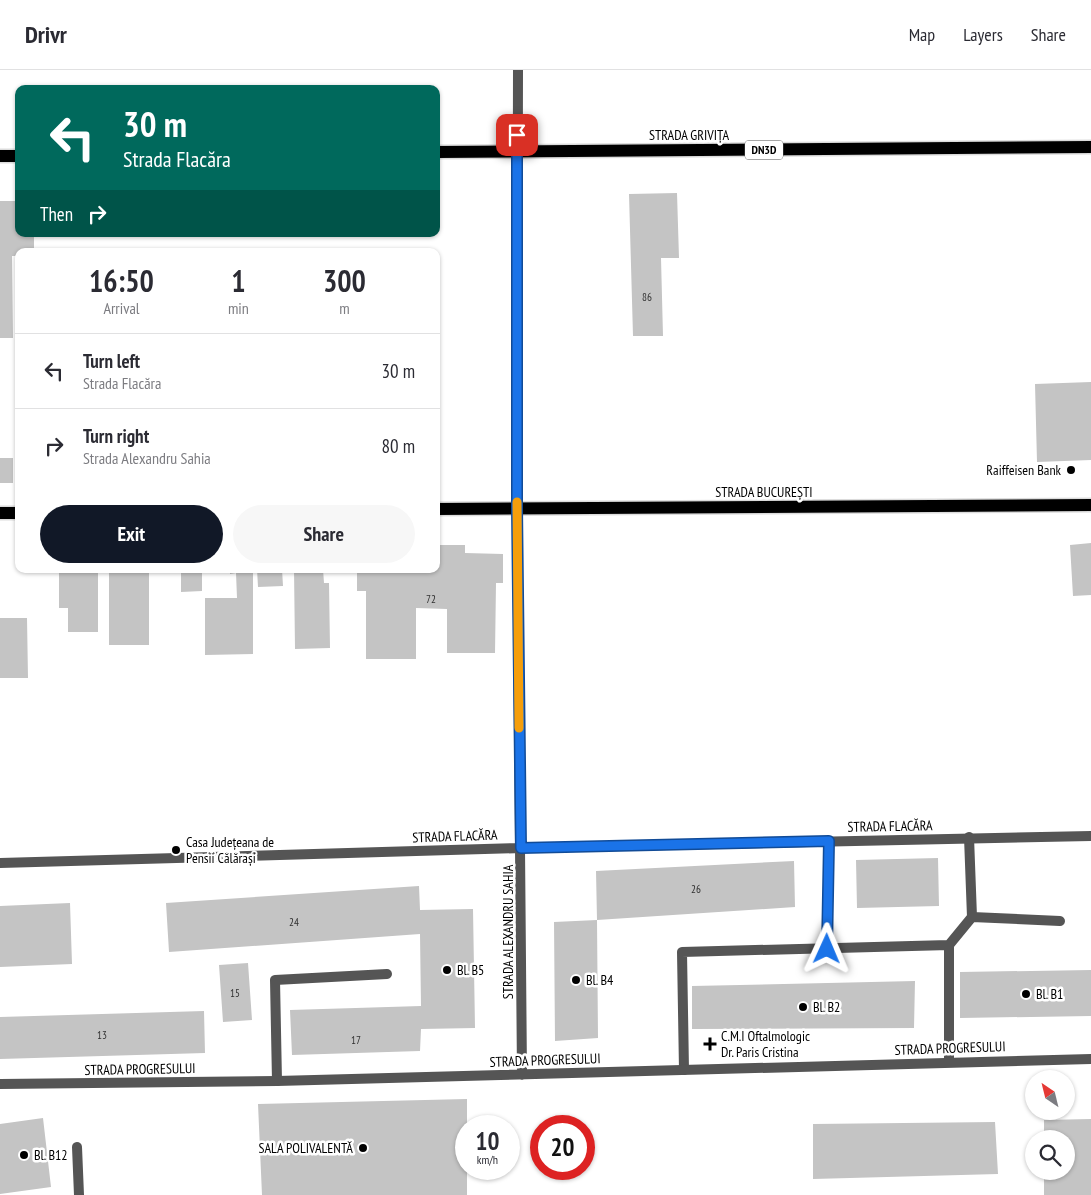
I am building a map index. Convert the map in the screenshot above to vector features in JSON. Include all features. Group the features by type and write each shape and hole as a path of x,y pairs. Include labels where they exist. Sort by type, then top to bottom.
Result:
{"main road":[{"name":"STRADA GRIVIȚA","path":"440,152 1091,147"},
{"path":"0,156 15,156"},
{"name":"STRADA BUCUREȘTI","path":"440,509 1091,505"},
{"path":"0,513 15,513"}],"street":[{"name":"STRADA ALEXANDRU SAHIA","path":"518,70 517,508 522,1075"},
{"name":"STRADA FLACĂRA","path":"0,863 521,848 969,837 1091,836"},
{"path":"949,1062 949,945 972,917 969,837"},
{"path":"827,949 829,841"},
{"path":"972,917 1060,922"},
{"path":"684,1070 682,952 949,945"},
{"path":"277,1081 275,980 387,974"},
{"name":"STRADA PROGRESULUI","path":"0,1084 277,1081 1091,1058"},
{"path":"77,1147 80,1195"}],"building":[{"path":"677,193 679,258 661,258 663,336 633,336 629,194"},
{"path":"0,201 15,201 15,237 34,237 34,248 15,248 15,256 12,256 13,338 0,338"},
{"path":"1091,382 1091,460 1037,462 1035,384"},
{"path":"0,458 13,458 13,483 0,483"},
{"path":"1091,543 1091,595 1073,596 1070,545"},
{"path":"440,545 465,545 465,553 503,554 503,583 496,583 495,653 447,653 447,609 416,608 416,659 366,659 366,591 357,591 357,573 440,573"},
{"path":"59,573 98,573 98,632 68,632 68,608 59,608"},
{"path":"109,573 149,573 149,645 109,645"},
{"path":"181,573 202,573 202,591 181,592"},
{"path":"236,573 253,573 253,654 205,655 205,598 237,598"},
{"path":"257,573 282,573 283,586 258,587"},
{"path":"294,573 323,573 324,583 329,583 330,648 295,649"},
{"path":"0,618 27,618 28,678 0,678"},
{"path":"938,858 939,906 857,908 856,860"},
{"path":"794,861 795,907 597,920 596,871"},
{"path":"419,886 420,910 473,909 475,1028 421,1029 420,1051 292,1055 290,1010 421,1006 420,934 169,952 166,903"},
{"path":"70,903 72,964 0,967 0,906"},
{"name":"Bl. B4","path":"597,920 598,1038 555,1041 554,922"},
{"path":"248,963 252,1020 223,1022 219,965"},
{"name":"Bl. B1","path":"1091,970 1091,1016 960,1018 960,972"},
{"name":"Bl. B2","path":"915,981 914,1028 692,1029 692,986"},
{"path":"204,1011 205,1053 0,1059 0,1017"},
{"name":"SALA POLIVALENTĂ","path":"467,1099 467,1115 455,1115 455,1180 467,1180 467,1195 262,1195 258,1104"},
{"name":"Bl. B12","path":"43,1118 51,1187 0,1194 0,1124"},
{"path":"1091,1119 1091,1195 1044,1195 1044,1180 1075,1180 1075,1130 1044,1130 1044,1120"},
{"path":"995,1122 998,1174 813,1179 813,1124"}],"slow traffic":[{"path":"517,502 519,728"}],"place":[{"name":"Raiffeisen Bank","path":"1071,470"},
{"name":"Casa Județeana de Pensii Călărași","path":"176,850"},
{"name":"Bl. B5","path":"447,970"},
{"name":"Bl. B4","path":"576,980"},
{"name":"Bl. B1","path":"1026,994"},
{"name":"Bl. B2","path":"803,1007"},
{"name":"C.M.I Oftalmologic Dr. Paris Cristina","path":"710,1044"},
{"name":"SALA POLIVALENTĂ","path":"363,1148"},
{"name":"Bl. B12","path":"24,1155"}],"route":[{"path":"517,135 517,508 521,848 829,841 827,949"}]}
